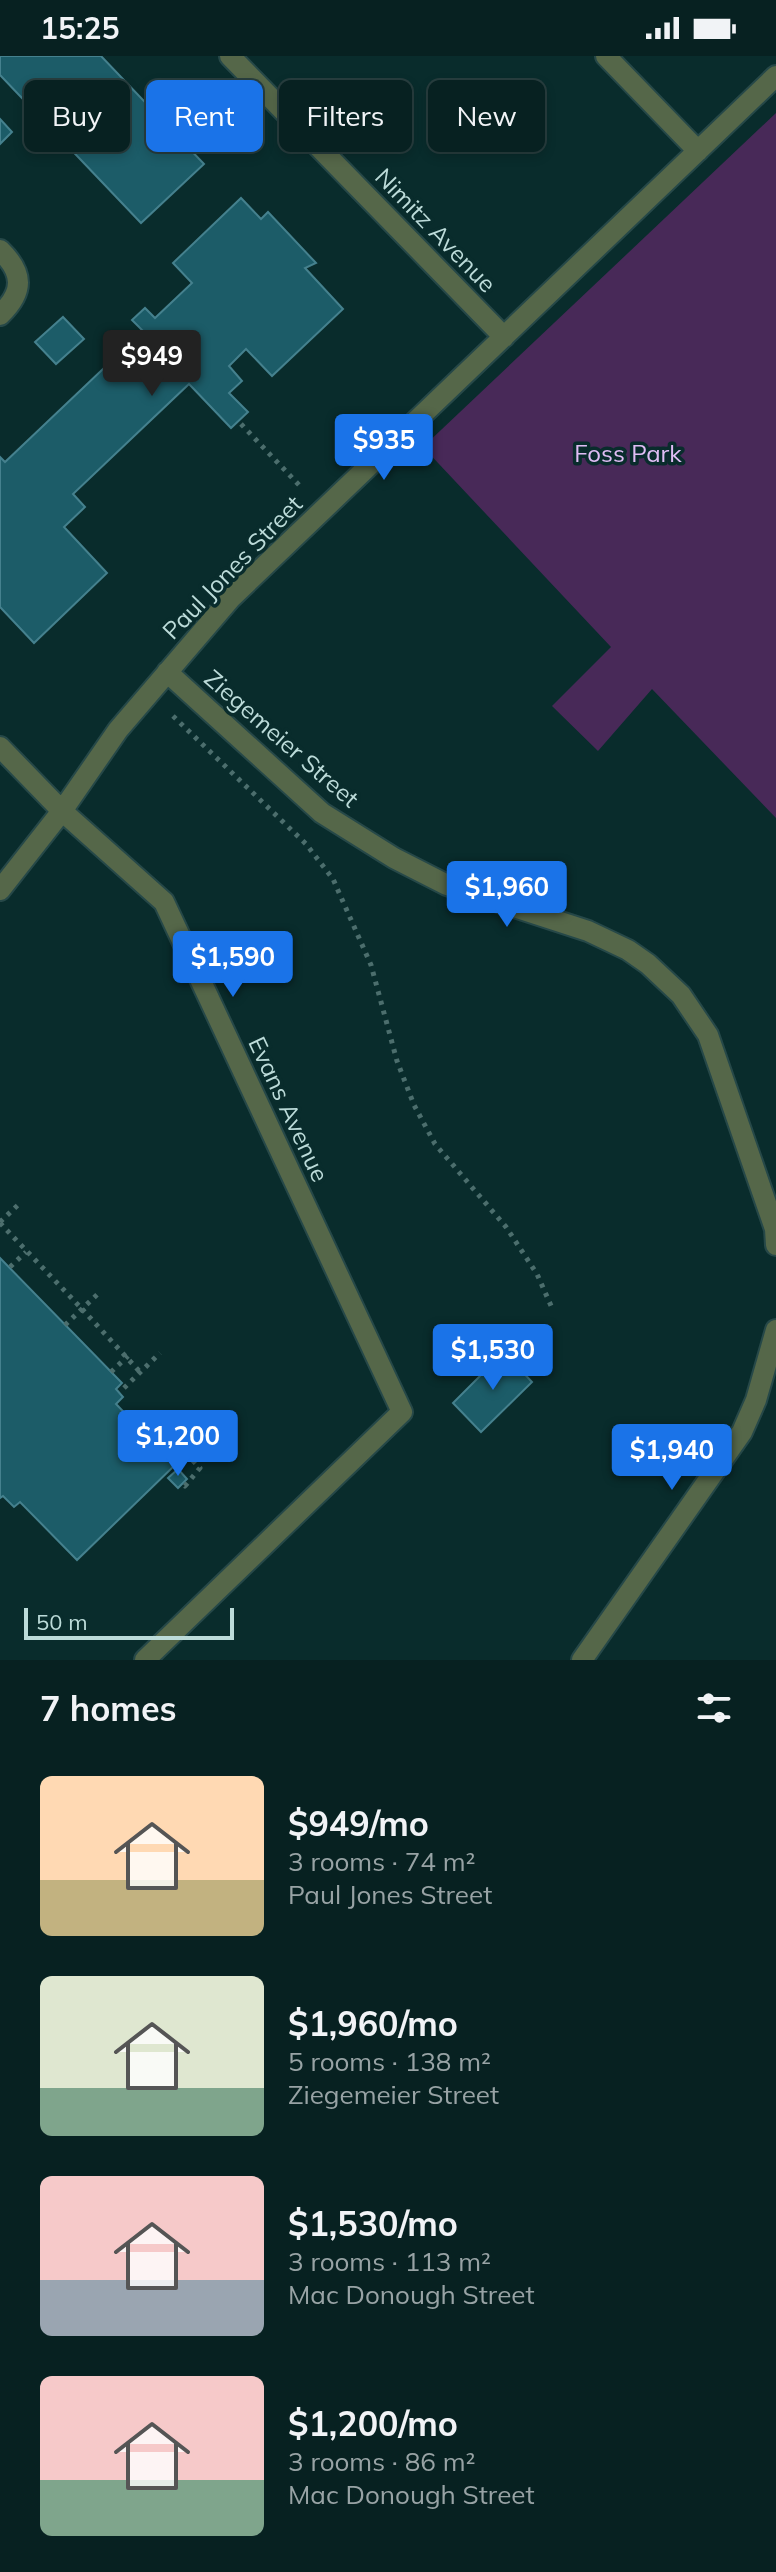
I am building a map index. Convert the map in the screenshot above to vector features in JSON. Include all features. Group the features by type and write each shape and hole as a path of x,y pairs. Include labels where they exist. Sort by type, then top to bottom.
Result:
{"street":[{"name":"Nimitz Avenue","path":"230,56 504,337"},
{"path":"606,56 698,151"},
{"name":"Paul Jones Street","path":"0,890 62,811 118,730 231,598 776,76"},
{"path":"0,250 15,265 19,283 14,302 0,315"},
{"name":"Ziegemeier Street","path":"167,672 322,813 394,858 447,885 588,931 628,950 681,995 708,1035 770,1214 776,1245"},
{"name":"Evans Avenue","path":"0,747 62,811 164,902 402,1412 145,1660"},
{"path":"582,1660 742,1432 756,1400 776,1330"}],"path":[{"path":"241,424 300,486"},
{"path":"173,716 306,844 333,879 371,965 397,1061 414,1105 435,1144 506,1227 537,1274 552,1308"},
{"path":"18,1205 0,1223 139,1370"},
{"path":"10,1267 26,1252"},
{"path":"65,1325 101,1291"},
{"path":"124,1388 139,1370 160,1353"},
{"path":"111,1372 128,1356"},
{"path":"168,1458 215,1410"},
{"path":"179,1446 200,1468 185,1486 183,1484"}],"green space":[{"name":"Foss Park","path":"776,113 776,818 652,689 598,751 552,706 611,647 423,447"}],"building":[{"path":"0,56 101,56 124,80 24,80 24,100 0,75"},
{"path":"130,86 146,103 146,152 193,152 204,164 141,223 73,152 130,152"},
{"path":"0,119 12,132 0,144"},
{"path":"241,198 261,219 268,212 316,263 305,268 343,309 272,376 246,349 229,366 242,381 229,393 248,412 231,428 189,384 73,494 85,507 64,527 107,573 34,643 0,607 0,457 5,462 143,331 132,320 145,308 155,318 192,283 173,263"},
{"path":"63,317 84,339 56,364 35,342"},
{"path":"0,1258 122,1383 116,1389 123,1397 116,1404 175,1465 77,1560 20,1502 14,1507 3,1496 0,1498"},
{"path":"504,1352 532,1382 481,1432 453,1403"},
{"path":"178,1469 187,1479 178,1488 168,1478"}]}
